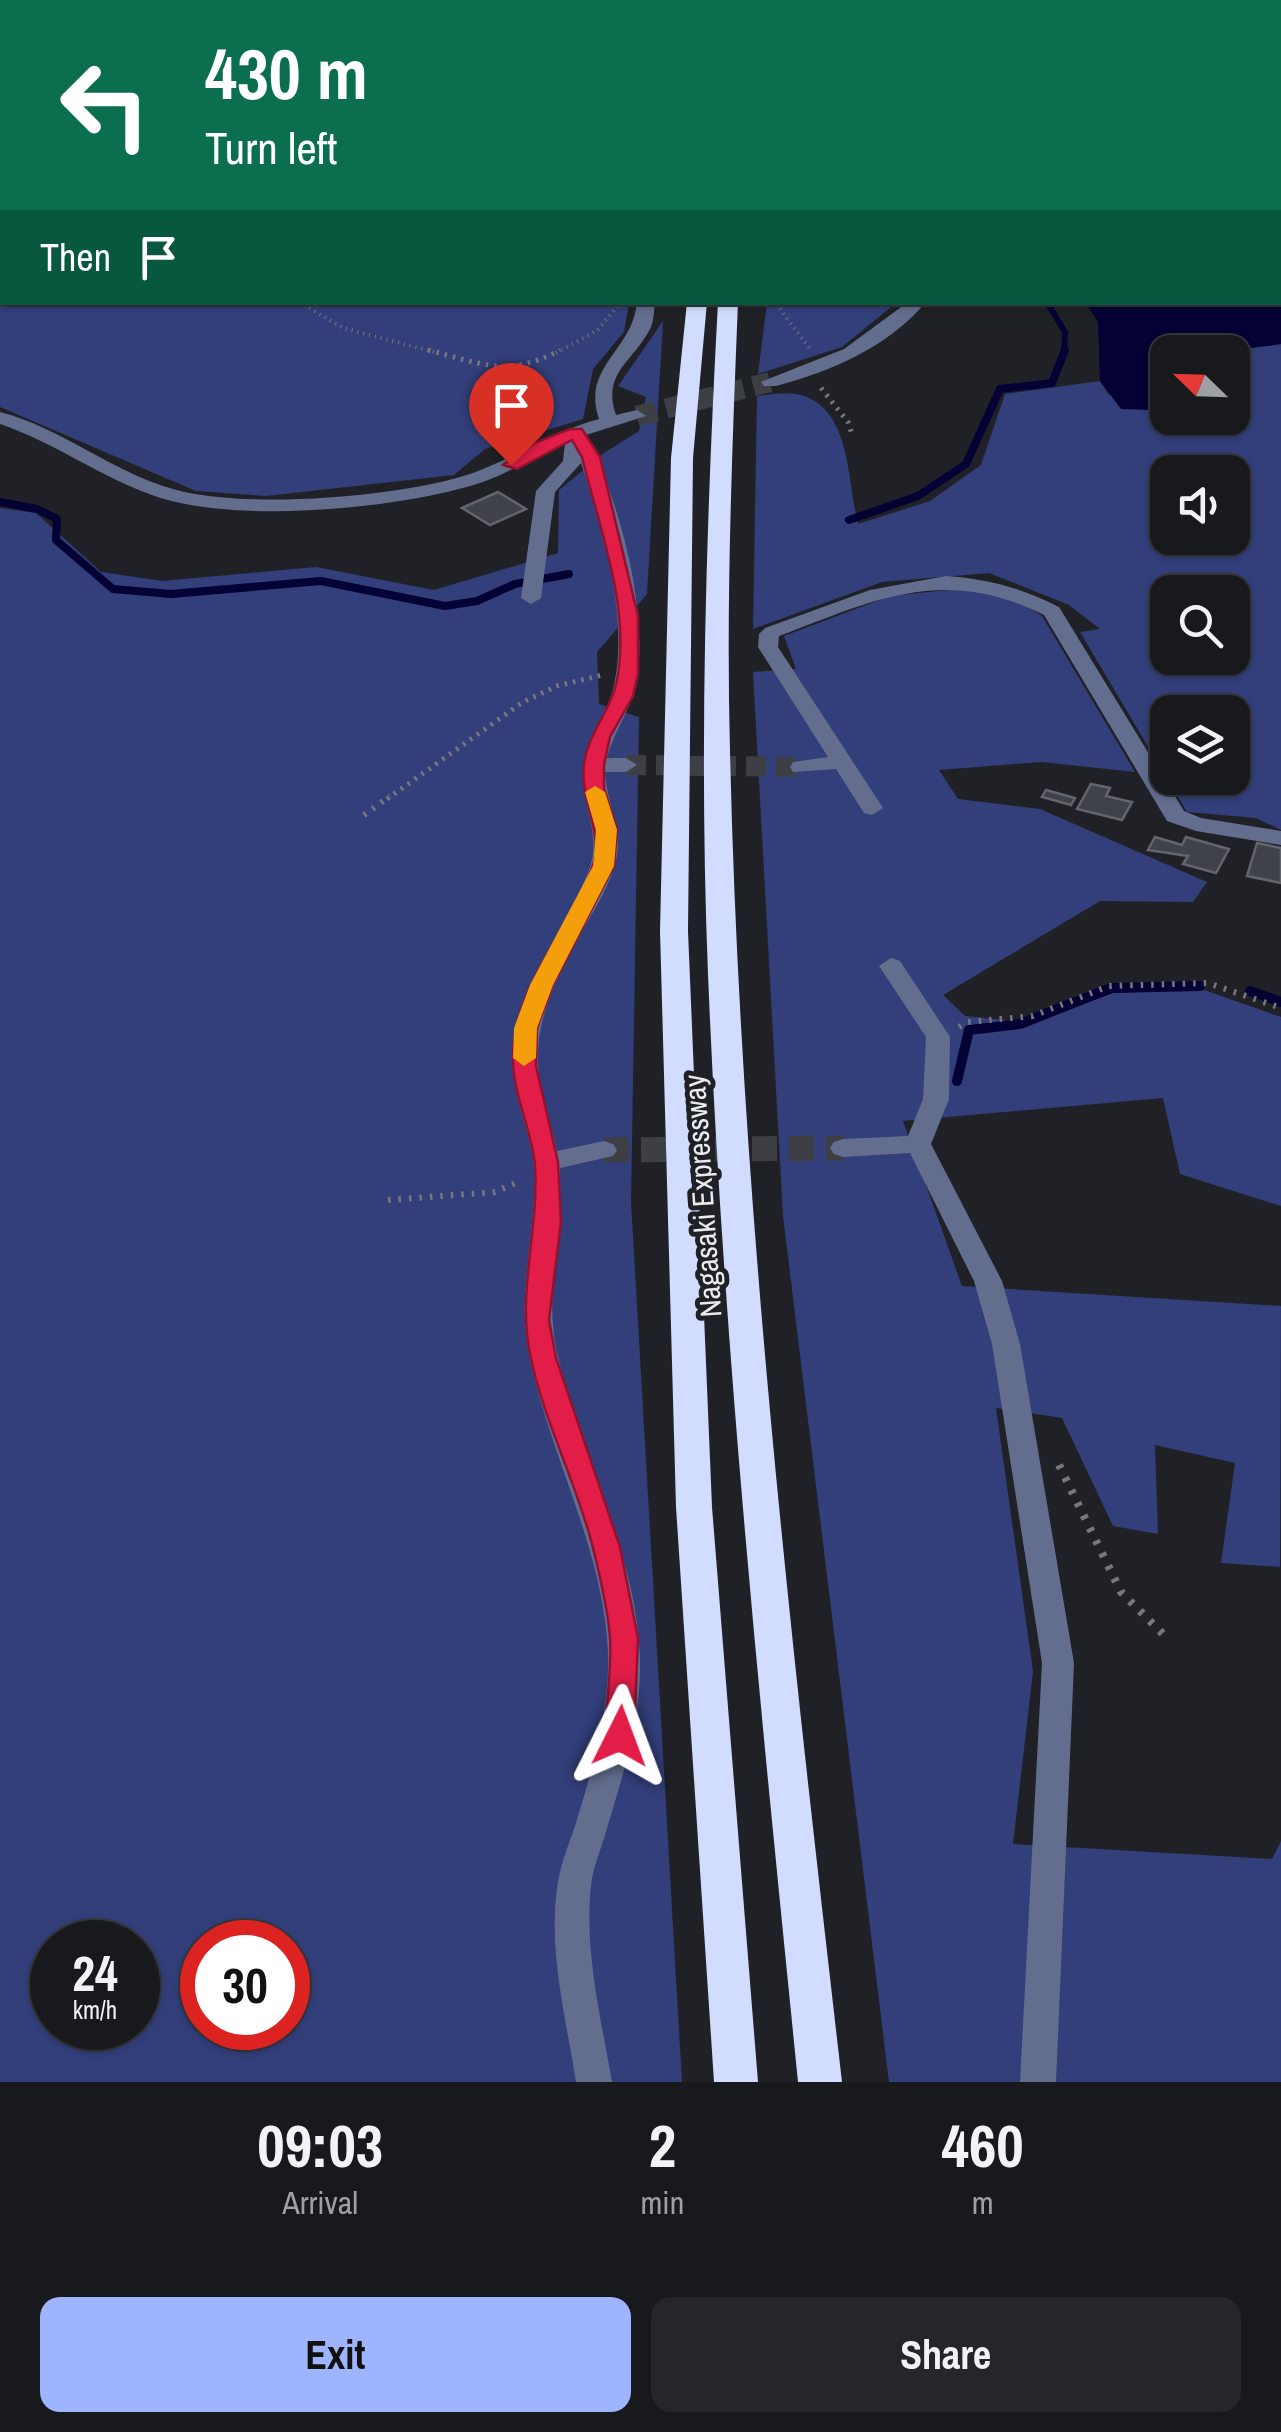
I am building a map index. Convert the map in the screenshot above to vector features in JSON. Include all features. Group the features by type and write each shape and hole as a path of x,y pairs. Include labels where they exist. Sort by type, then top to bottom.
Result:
{"highway":[{"name":"Nagasaki Expressway","path":"696,305 682,458 674,931 694,1508 736,2082"},
{"name":"Nagasaki Expressway","path":"728,305 718,458 720,931 757,1506 820,2082"}],"street":[{"path":"609,422 602,399 608,376 644,325 646,305"},
{"path":"770,382 805,374 858,350 914,305"},
{"path":"0,418 31,428 164,493 234,506 458,484 489,476 540,447 576,433 637,416"},
{"path":"531,598 546,491 572,462 576,433"},
{"path":"576,433 591,457 629,616 628,674 624,696 600,737 594,765 594,788 606,830 604,866 542,985 526,1028 524,1066 546,1162 548,1222 536,1320 543,1358 606,1547 624,1638 620,1736 575,1881 571,1932 594,2082"},
{"path":"872,808 768,647 766,638 772,632 874,593 945,580 983,582 1026,594 1052,611 1175,816 1196,824 1281,838"},
{"path":"801,767 842,762"},
{"path":"594,765 626,766"},
{"path":"891,966 938,1037 936,1099 918,1144 988,1282 1006,1344 1058,1663 1038,2082"},
{"path":"843,1148 918,1144"},
{"path":"546,1162 604,1150"}],"path":[{"path":"304,305 342,328 503,370 535,364 598,330 618,305"},
{"path":"364,815 523,702 557,686 601,675 628,674"},
{"path":"938,1037 968,1022 1033,1016 1109,986 1208,983 1281,1008"},
{"path":"388,1200 494,1192 517,1183 546,1162"},
{"path":"1021,1428 1046,1439 1121,1592 1164,1636"}],"shaded area":[{"path":"0,305 629,305 624,332 593,369 583,419 485,449 454,475 266,496 196,491 0,407"},
{"path":"767,305 894,305 842,347 758,374"},
{"path":"1087,305 1281,305 1281,344 1250,349 1250,335 1150,335 1150,410 1121,409 1100,381 1098,322"},
{"path":"663,321 647,594 597,652 599,704 639,717 631,1202 682,2082 0,2082 0,508 36,513 101,572 162,581 316,567 434,590 558,553 559,490 604,453 639,431 646,397 618,386"},
{"path":"1281,344 1281,830 1256,818 1187,812 1177,795 1250,795 1250,695 1150,695 1150,750 1080,632 1100,629 1069,605 989,573 882,582 753,629 757,396 796,394 814,401 828,413 844,447 858,524 930,501 981,465 1005,394 1100,381 1108,394 1150,410 1150,435 1250,435 1250,349"},
{"path":"967,588 1015,598 1042,616 1135,772 1042,762 939,770 958,799 1040,809 1207,882 1193,902 1100,901 943,995 965,1016 1034,1023 1113,993 1201,989 1281,1017 1281,1206 1180,1174 1163,1098 903,1121 962,1286 1281,1306 1280,1567 1221,1563 1235,1463 1155,1445 1158,1534 1113,1526 1062,1418 996,1408 1033,1671 1013,1844 1272,1859 1281,1841 1281,2082 889,2082 783,1216 753,672 796,669 784,636 890,596"}],"building":[{"path":"498,492 526,509 490,525 462,508"},
{"path":"1091,784 1110,788 1106,796 1132,802 1122,820 1077,809"},
{"path":"1046,790 1075,798 1071,805 1042,797"},
{"path":"1155,837 1182,845 1186,837 1229,849 1216,873 1183,864 1188,856 1148,850"},
{"path":"1257,843 1281,848 1281,883 1247,876"}],"waterway":[{"path":"1049,305 1065,332 1064,352"},
{"path":"849,520 918,496 966,464 1000,389 1052,383 1064,352"},
{"path":"0,502 37,509 57,519 56,540 113,589 171,594 321,581 445,606 477,601 515,584 569,574"},
{"path":"957,1081 969,1030 1020,1024 1111,988 1200,986"},
{"path":"1250,991 1281,1002"}],"tunnel":[{"path":"637,416 770,382"},
{"path":"626,765 801,767"},
{"path":"604,1150 843,1148"}],"slow traffic":[{"path":"524,1058 526,1028 542,985 604,866 606,830 595,792"}],"route":[{"path":"511,465 540,447 576,433 591,457 629,616 624,696 600,737 594,765 594,788 606,830 604,866 542,985 526,1028 524,1066 546,1162 548,1222 536,1320 543,1358 606,1547 624,1638 620,1736"}]}
